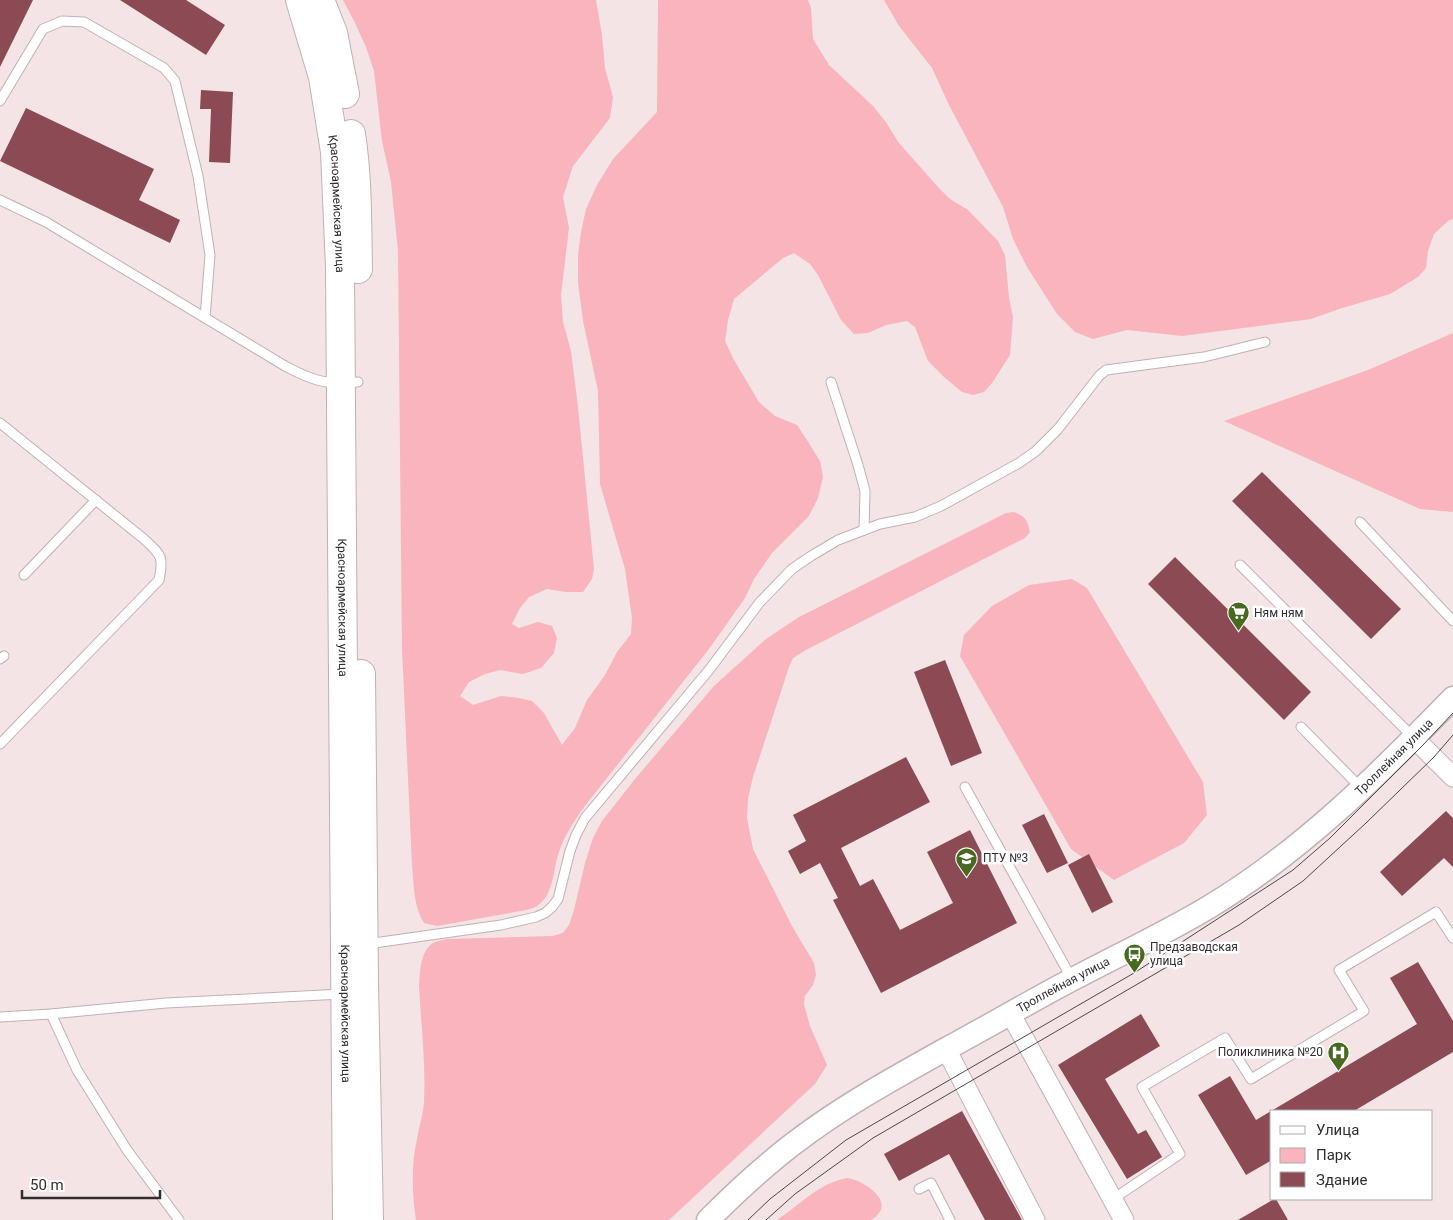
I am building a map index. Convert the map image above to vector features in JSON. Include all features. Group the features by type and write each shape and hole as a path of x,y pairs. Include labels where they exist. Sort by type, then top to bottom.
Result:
{"main road":[{"name":"Красноармейская улица","path":"300,0 323,77 335,152 340,268 349,383 364,944 351,987 369,1220"},
{"name":"Красноармейская улица","path":"320,0 333,33 345,91 354,152 357,220 349,383 351,987 347,1220"}],"street":[{"name":"Троллейная улица","path":"708,1220 742,1186 794,1143 868,1093 1072,979 1208,907 1246,883 1301,842 1362,789 1453,698"},
{"path":"1414,738 1453,777"},
{"path":"1010,1014 1124,1220"},
{"path":"946,1049 1034,1220"}],"lane":[{"path":"0,101 43,29 62,21 84,22 164,68 176,81 198,176 210,255 205,318"},
{"path":"0,200 46,222 285,366 321,382 349,383"},
{"path":"364,944 501,925 536,917 552,907 558,900 570,851 585,818 709,670 760,602 792,569 811,556 838,540 864,530 880,524 915,517 941,506 1019,463 1036,451 1058,429 1099,376 1106,370 1204,356 1265,342"},
{"path":"831,382 865,491 864,530"},
{"path":"0,423 144,538 160,554 162,566 159,580 0,744"},
{"path":"24,575 96,500"},
{"path":"1360,522 1453,622"},
{"path":"1240,565 1414,738"},
{"path":"1301,727 1362,789"},
{"path":"965,787 1072,979"},
{"path":"1112,1199 1180,1154 1142,1086 1225,1038 1251,1079 1364,1011 1339,970 1436,912 1453,938"},
{"path":"0,1017 351,987"},
{"path":"50,1014 77,1070 127,1150 179,1220"},
{"path":"919,1189 931,1183 950,1220"}],"green space":[{"path":"343,0 596,0 605,68 613,97 610,118 573,166 563,197 569,228 561,295 563,322 571,351 578,407 594,569 592,579 583,592 547,589 529,597 520,608 512,624 519,628 538,622 552,626 557,638 554,653 541,668 523,674 500,670 485,674 469,682 460,696 473,705 501,696 532,701 544,713 562,745 575,728 587,700 605,675 617,652 631,634 632,618 625,569 600,484 598,391 583,321 578,283 578,255 586,209 597,185 613,159 657,112 658,0 808,0 811,8 813,39 829,65 873,106 899,143 938,187 950,199 968,210 998,241 1005,255 1009,298 1013,317 1010,355 984,392 973,395 962,392 928,361 915,327 907,321 886,325 868,333 854,334 841,320 818,275 810,264 794,253 783,258 734,299 725,341 759,402 775,416 797,425 820,461 823,477 818,498 809,516 772,553 754,579 745,598 709,649 584,807 561,846 550,889 543,901 536,907 526,910 437,926 424,923 420,916 415,895 412,865 402,649 398,251 391,182 382,141 374,71 366,47"},
{"path":"884,0 1453,0 1453,219 1449,220 1434,234 1428,251 1426,268 1418,277 1390,294 1311,319 1182,336 1127,330 1093,339 1075,332 1057,314 1027,267 1013,239 1003,207 949,105 932,68 899,26"},
{"path":"1453,333 1453,512 1420,509 1224,421 1368,370"},
{"path":"1014,512 1024,517 1027,522 1030,532 1025,538 806,650 793,658 789,667 753,777 748,799 747,818 753,849 792,926 814,963 816,975 813,985 805,996 804,1004 810,1026 827,1065 815,1084 669,1220 416,1220 413,1169 423,1107 424,1088 419,986 422,961 430,945 447,939 552,936 563,933 569,925 585,863 593,838 602,821 714,686 766,639 799,617 1006,513"},
{"path":"1072,579 1087,588 1203,782 1207,815 1184,843 1114,880 1071,849 960,656 964,635 992,606 1029,585"},
{"path":"847,1178 870,1188 881,1200 882,1207 879,1214 871,1220 777,1220 810,1195 827,1185"}],"building":[{"path":"0,0 33,0 0,67"},
{"path":"120,0 186,0 225,25 206,55"},
{"path":"201,90 233,92 230,163 209,162 211,109 200,109"},
{"path":"26,108 154,169 139,200 180,220 170,243 0,161"},
{"path":"1262,472 1401,609 1371,639 1232,501"},
{"path":"1175,557 1311,692 1284,720 1148,584"},
{"path":"945,660 982,753 951,766 914,672"},
{"name":"ПТУ №3","path":"906,757 930,802 841,848 860,886 873,879 900,930 953,903 927,852 970,830 1017,923 881,993 833,900 838,898 820,863 800,874 788,851 806,841 793,815"},
{"path":"1446,811 1453,818 1453,867 1444,858 1402,896 1380,872"},
{"path":"1044,814 1068,863 1047,873 1022,825"},
{"path":"1089,854 1113,902 1092,913 1068,865"},
{"path":"1418,962 1453,1021 1453,1052 1356,1110 1273,1110 1417,1024 1390,978"},
{"path":"1141,1014 1160,1046 1105,1079 1138,1134 1146,1130 1162,1157 1127,1179 1058,1065"},
{"path":"1230,1076 1256,1120 1270,1112 1270,1161 1246,1175 1198,1095"},
{"path":"962,1111 1022,1220 985,1220 949,1154 899,1181 884,1154"},
{"path":"1272,1200 1277,1200 1288,1220 1238,1220"}],"tram line":[{"path":"748,1220 770,1199 846,1140 1134,973 1293,870 1330,838 1453,713"},
{"path":"766,1220 795,1194 873,1138 1239,925 1303,881 1434,757 1453,735"}],"place":[{"name":"Ням ням","path":"1238,632"},
{"name":"ПТУ №3","path":"967,877"},
{"name":"Предзаводская улица","path":"1134,973"},
{"name":"Поликлиника №20","path":"1339,1071"}]}
